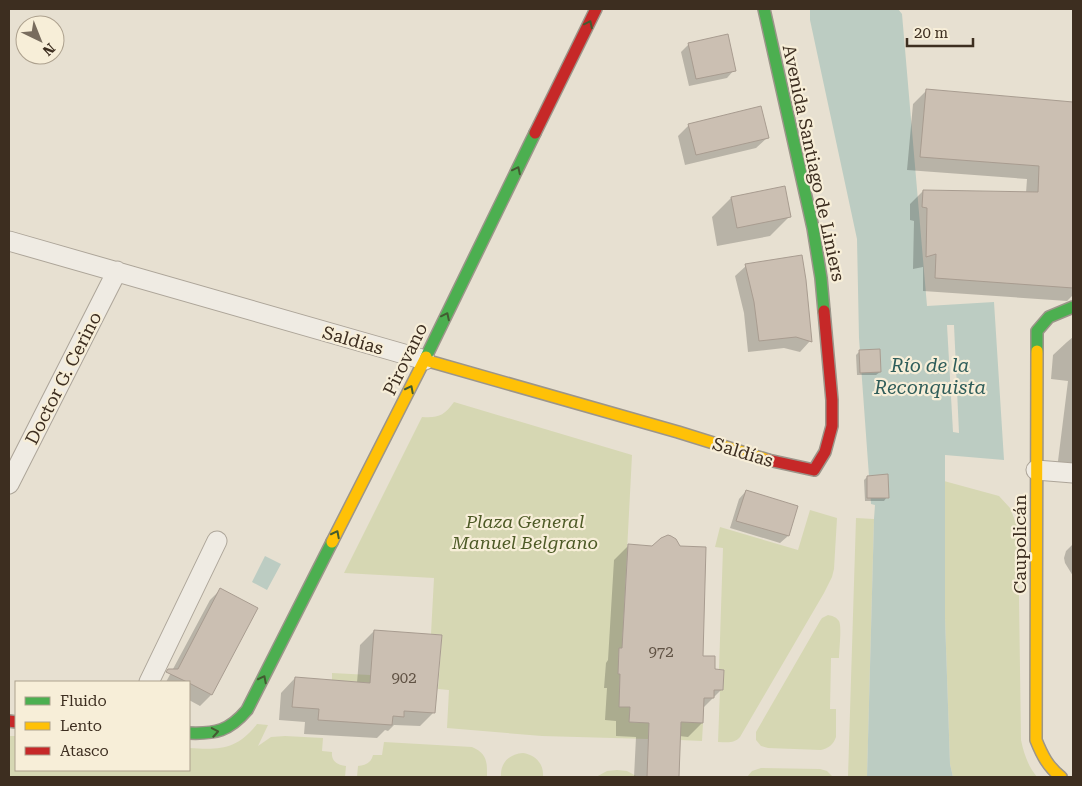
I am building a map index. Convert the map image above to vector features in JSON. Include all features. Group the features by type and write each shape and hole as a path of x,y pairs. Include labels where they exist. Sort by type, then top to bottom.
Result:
{"street":[{"name":"Pirovano","path":"190,733 214,733 226,730 238,721 247,710 425,360 596,9"},
{"name":"Avenida Santiago de Liniers","path":"764,9 813,228 821,278 832,400 832,426 825,452 814,470"},
{"path":"767,22 772,9"},
{"name":"Saldías","path":"9,241 678,432 763,459 814,470"},
{"name":"Doctor G. Cerino","path":"9,484 117,272"},
{"name":"Caupolicán","path":"1056,774 1041,755 1036,740 1036,331 1049,317 1073,307"},
{"path":"1036,470 1073,473"},
{"path":"149,681 218,541"}],"green space":[{"name":"Plaza General Manuel Belgrano","path":"454,402 632,455 622,648 619,648 619,706 630,707 630,722 638,723 650,711 648,739 542,736 447,728 449,690 438,689 442,635 431,634 434,578 344,573 422,417 440,415"},
{"path":"944,481 999,496 1010,508 1018,528 1021,740 1027,760 1037,777 953,777 950,764 945,618"},
{"path":"810,510 837,518 832,577 740,737 733,742 718,742 720,690 723,690 724,670 719,669 723,548 715,547 720,527 798,550"},
{"path":"856,518 874,519 867,777 848,777"},
{"path":"828,615 838,620 840,624 839,658 831,658 830,709 836,709 835,740 830,746 821,750 768,748 761,746 756,740 756,732 820,621"},
{"path":"332,673 370,675 370,683 332,680"},
{"path":"682,712 693,723 703,723 702,741 680,740"},
{"path":"257,724 268,725 258,746 271,737 323,738 322,751 332,752 336,762 346,766 345,777 9,777 9,736 15,736 15,771 190,771 190,748 209,749 235,744 250,733"},
{"path":"384,742 472,747 486,759 487,777 357,777 358,766 368,763 373,755 382,755"},
{"path":"523,753 532,756 541,764 543,777 501,777 502,767 506,760 514,755"},
{"path":"761,768 820,769 827,771 833,777 747,777 752,771"},
{"path":"607,771 627,771 638,777 596,777"}],"water":[{"name":"Río de la Reconquista","path":"810,9 898,9 902,14 927,306 994,302 1004,460 945,455 945,618 950,764 953,777 867,777 875,505 871,504 859,338 857,239 810,20"},
{"path":"265,556 281,564 267,590 252,582"}],"pier":[{"path":"947,325 954,325 959,433 953,432"}],"building":[{"path":"728,34 736,71 696,79 688,43"},
{"path":"926,89 1073,102 1073,288 935,278 936,254 926,257 927,208 922,207 923,190 1038,192 1039,166 920,157"},
{"path":"761,106 769,138 696,155 688,124"},
{"path":"785,186 791,217 737,228 731,197"},
{"path":"802,255 812,342 796,337 759,341 754,302 745,264"},
{"path":"880,349 881,372 860,373 859,350"},
{"path":"888,474 889,498 867,498 867,476"},
{"path":"746,490 798,506 789,536 736,521"},
{"path":"668,535 676,539 680,546 706,547 703,656 715,656 715,669 724,670 723,690 714,690 714,698 704,698 703,723 681,722 679,777 647,777 649,723 629,722 630,707 619,707 619,648 622,648 628,544 652,546"},
{"path":"220,588 258,608 212,695 190,684 190,681 185,681 166,672 168,669 178,669"},
{"path":"374,630 442,635 435,713 404,711 404,717 393,716 392,725 318,720 319,709 292,707 295,677 370,683"}],"traffic: fast":[{"path":"764,9 813,228 824,311"},
{"path":"426,357 535,133"},
{"path":"1037,351 1037,331 1049,317 1073,307"},
{"path":"190,733 207,733 221,730 234,723 247,710 332,542"}],"traffic: slow":[{"path":"1037,351 1036,740 1052,769 1061,777"},
{"path":"332,542 426,357"},
{"path":"425,360 678,432 768,460"}],"traffic: jam":[{"path":"535,133 596,9"},
{"path":"768,460 814,470 825,452 832,426 832,400 824,311"},
{"path":"9,721 15,722"}]}
